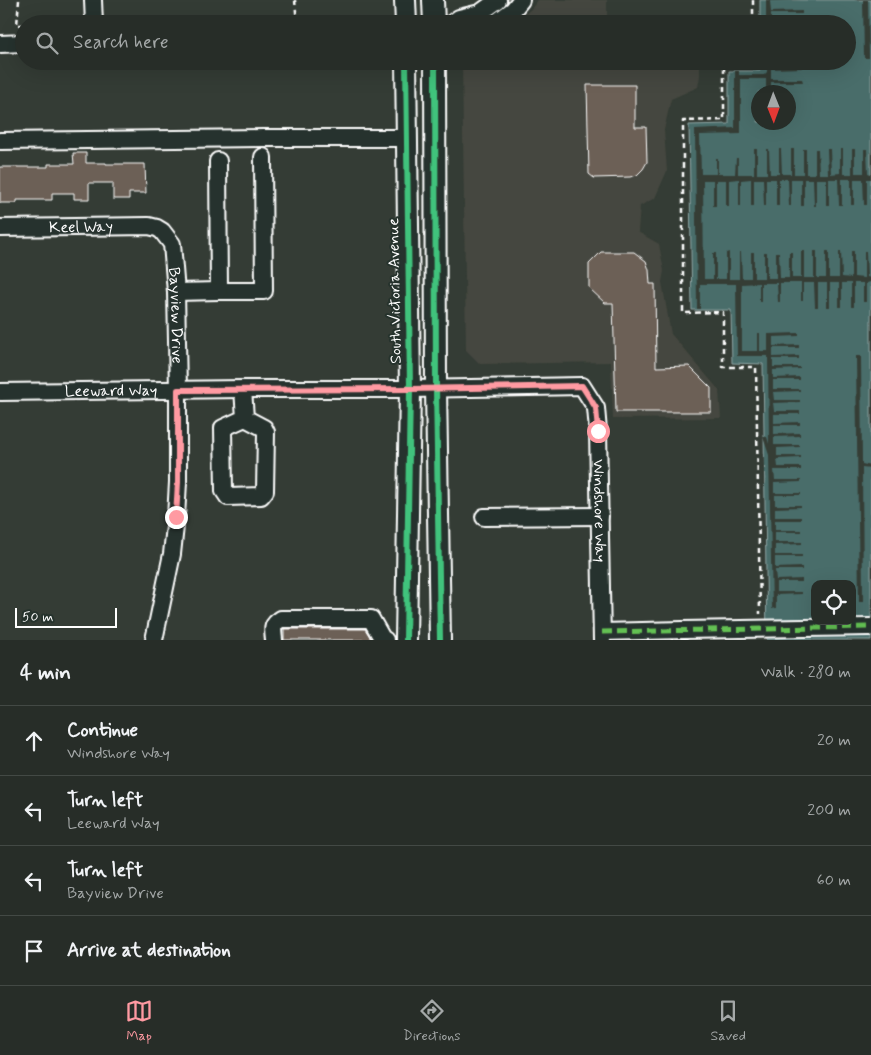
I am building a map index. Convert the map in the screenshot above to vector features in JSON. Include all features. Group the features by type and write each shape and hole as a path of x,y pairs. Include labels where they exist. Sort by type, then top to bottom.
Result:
{"main road":[{"path":"405,0 406,15"},
{"path":"433,0 434,15"},
{"name":"South Victoria Avenue","path":"406,70 410,389 406,640"},
{"path":"435,70 436,388 440,640"}],"street":[{"path":"93,0 94,15"},
{"path":"472,15 480,13 498,0"},
{"path":"506,15 521,0"},
{"path":"0,44 15,43"},
{"path":"0,141 407,138"},
{"path":"176,292 264,292 263,157"},
{"path":"218,161 219,291"},
{"name":"Keel Way","path":"0,228 149,226 157,228 162,232"},
{"name":"Bayview Drive","path":"154,640 172,554 178,482 176,292 172,244 162,232"},
{"name":"Leeward Way","path":"0,392 582,386"},
{"name":"Windshore Way","path":"582,386 596,408 598,431 602,636"},
{"path":"243,389 245,418"},
{"path":"245,418 264,428 266,432 266,491 261,496 228,497 224,492 223,428 245,418"},
{"path":"484,517 600,516"},
{"path":"274,640 273,627 282,619 371,619 384,640"},
{"path":"602,636 683,630 871,627"}],"path":[{"path":"18,15 19,0"},
{"path":"295,0 296,15"},
{"path":"753,0 754,15"},
{"path":"724,70 724,120 683,121 683,313 723,312 723,367 756,367 760,620"}],"shaded area":[{"path":"538,0 607,0 607,15 524,15"},
{"path":"462,70 700,70 698,87 671,99 664,130 667,171 655,198 640,206 638,232 659,244 664,271 662,282 671,334 719,390 721,418 613,419 611,362 480,364 466,350"}],"water":[{"path":"760,0 871,0 871,640 767,640 763,364 732,363 731,310 692,310 689,125 729,124 729,71 856,70 856,15 760,15"}],"pier":[{"path":"766,0 802,0 770,1 771,12 802,11 802,14 766,15"},
{"path":"863,0 868,0 869,58 864,58"},
{"path":"767,70 771,70 771,79 802,79 803,82 771,82 771,85 766,85 766,79 741,79 741,134 700,135 701,174 716,174 716,158 718,158 718,174 735,174 736,158 738,158 738,174 754,174 754,149 757,149 757,174 767,174 767,149 769,149 770,174 779,174 779,149 781,149 782,174 791,174 791,149 794,149 794,174 803,174 803,149 806,149 806,174 815,174 815,149 818,149 819,174 828,174 827,149 830,149 831,174 840,173 840,149 843,149 843,174 852,174 852,149 855,149 855,173 864,173 864,149 867,149 868,173 871,174 871,179 867,179 867,205 864,205 863,179 854,179 854,205 851,205 851,179 842,179 842,205 839,205 838,179 829,179 829,205 826,205 826,179 816,179 816,206 814,206 813,179 804,179 804,206 801,206 801,179 791,179 791,206 789,206 788,179 779,179 779,206 776,206 776,179 766,179 766,206 764,206 763,179 754,179 754,206 751,206 751,179 741,180 741,206 739,206 739,179 729,180 729,206 726,206 726,180 716,180 716,206 713,206 713,180 703,180 704,279 713,279 713,253 716,253 716,279 726,279 726,253 729,252 729,279 739,279 739,252 741,252 742,278 751,278 751,252 754,252 754,278 764,278 764,252 767,252 767,278 776,278 776,252 779,252 780,278 789,278 789,252 792,252 792,278 801,278 801,251 804,251 804,278 814,278 814,251 817,251 817,278 826,278 826,251 829,251 829,278 839,278 839,251 841,251 842,277 851,278 851,251 854,251 854,277 864,278 864,251 866,251 867,277 871,278 871,282 866,283 866,302 863,302 863,283 854,283 854,307 851,307 851,283 842,283 842,307 839,307 839,283 830,283 830,307 827,307 827,283 818,283 818,307 815,307 814,283 803,283 803,301 801,301 801,283 780,283 780,302 778,302 777,283 761,283 761,302 759,302 759,283 742,284 742,351 758,351 758,333 760,333 760,351 768,351 768,334 799,333 799,336 773,337 773,346 799,345 799,348 773,348 773,357 799,356 799,359 773,359 773,367 800,367 800,369 773,370 773,378 800,377 800,380 773,380 773,389 800,389 800,391 773,392 774,400 800,400 800,402 773,403 774,411 800,411 800,414 774,414 774,423 800,422 800,425 774,425 774,434 800,433 800,436 774,437 774,445 800,445 800,447 777,448 777,456 801,456 801,458 777,459 778,467 801,467 801,470 774,470 775,480 801,480 801,482 774,483 774,493 801,493 801,495 775,495 775,505 801,505 801,507 775,508 775,517 801,517 801,520 775,520 775,530 801,530 801,532 775,532 775,542 802,542 802,544 775,545 775,555 802,555 802,557 775,557 775,568 802,567 802,570 775,570 776,580 802,579 802,582 776,582 776,592 802,592 802,594 776,595 776,608 772,609 769,455 763,437 767,437 769,444 768,356 737,356 736,284 700,284 700,309 697,309 695,130 735,128 735,71 739,71 739,75 764,75"},
{"path":"856,356 861,356 862,464 871,466 871,469 862,468 863,602 859,602"}],"building":[{"path":"587,85 635,85 635,127 646,127 647,162 637,175 630,177 594,178 589,174"},
{"path":"73,153 86,153 86,163 145,164 146,193 129,193 129,199 113,199 113,183 89,183 89,199 74,199 74,193 52,193 52,200 17,200 17,203 0,203 0,167 48,167 48,164 74,164"},
{"path":"601,252 634,252 646,261 650,284 655,284 656,367 689,366 711,388 711,412 616,412 613,303 605,303 589,288 589,264"},
{"path":"284,629 365,629 370,640 284,640"}],"marked path":[{"path":"602,632 871,627"}],"cycle path":[{"path":"406,70 410,389 406,640"},
{"path":"435,70 436,388 440,640"}],"route":[{"path":"176,517 178,390 582,386 596,408 598,431"}]}
